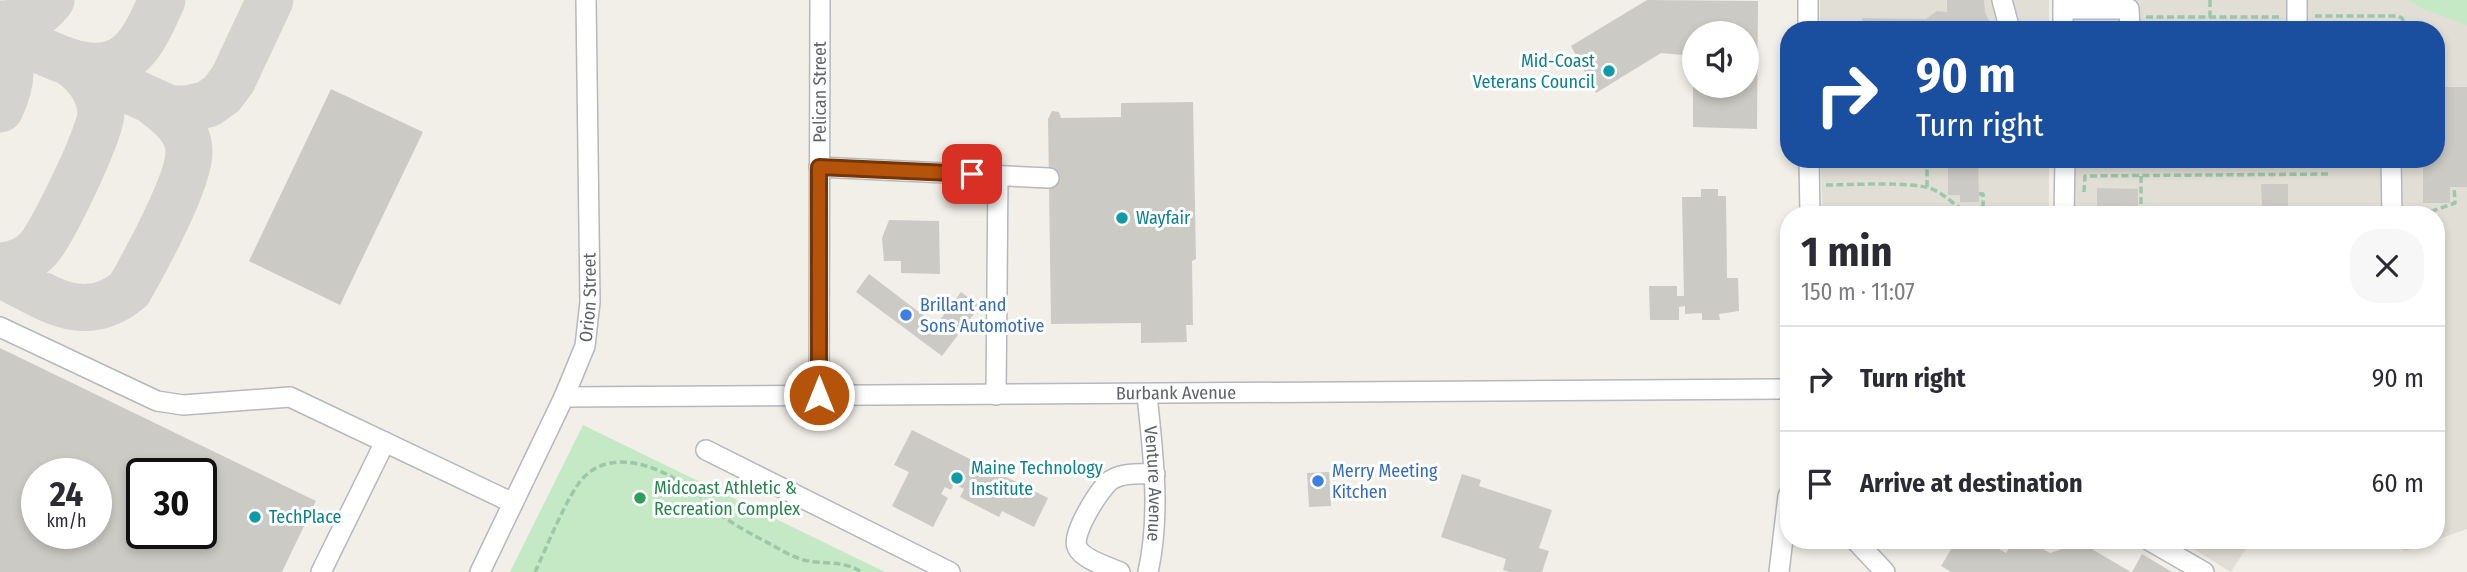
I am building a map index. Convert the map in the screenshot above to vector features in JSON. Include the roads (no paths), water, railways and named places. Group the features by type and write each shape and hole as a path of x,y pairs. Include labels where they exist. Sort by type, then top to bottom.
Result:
{"street":[{"name":"Orion Street","path":"480,572 565,397 585,346 590,302 586,0"},
{"name":"Pelican Street","path":"819,395 820,0"},
{"path":"1808,0 1808,21"},
{"path":"2002,0 2008,21"},
{"path":"2063,4 2129,9 2134,21"},
{"path":"819,167 1049,178"},
{"path":"1809,168 1810,206"},
{"path":"2064,206 2065,168"},
{"path":"2391,168 2392,206"},
{"path":"996,395 998,175"},
{"path":"0,327 158,401 183,405 290,397 513,503"},
{"name":"Burbank Avenue","path":"565,397 1780,389"},
{"name":"Venture Avenue","path":"1147,395 1155,474 1153,550 1148,572"},
{"path":"321,572 385,442"},
{"path":"706,450 950,572"},
{"path":"1120,572 1086,556 1077,547 1076,533 1103,488 1111,480 1125,475 1155,474"},
{"path":"1779,572 1782,549"},
{"path":"1863,549 1885,572"},
{"path":"2164,549 2204,572"}],"place":[{"name":"Mid-Coast Veterans Council","path":"1609,71"},
{"name":"Wayfair","path":"1122,218"},
{"name":"Brillant and Sons Automotive","path":"906,315"},
{"name":"Maine Technology Institute","path":"957,478"},
{"name":"Merry Meeting Kitchen","path":"1318,481"},
{"name":"Midcoast Athletic & Recreation Complex","path":"640,498"},
{"name":"TechPlace","path":"255,517"}]}
